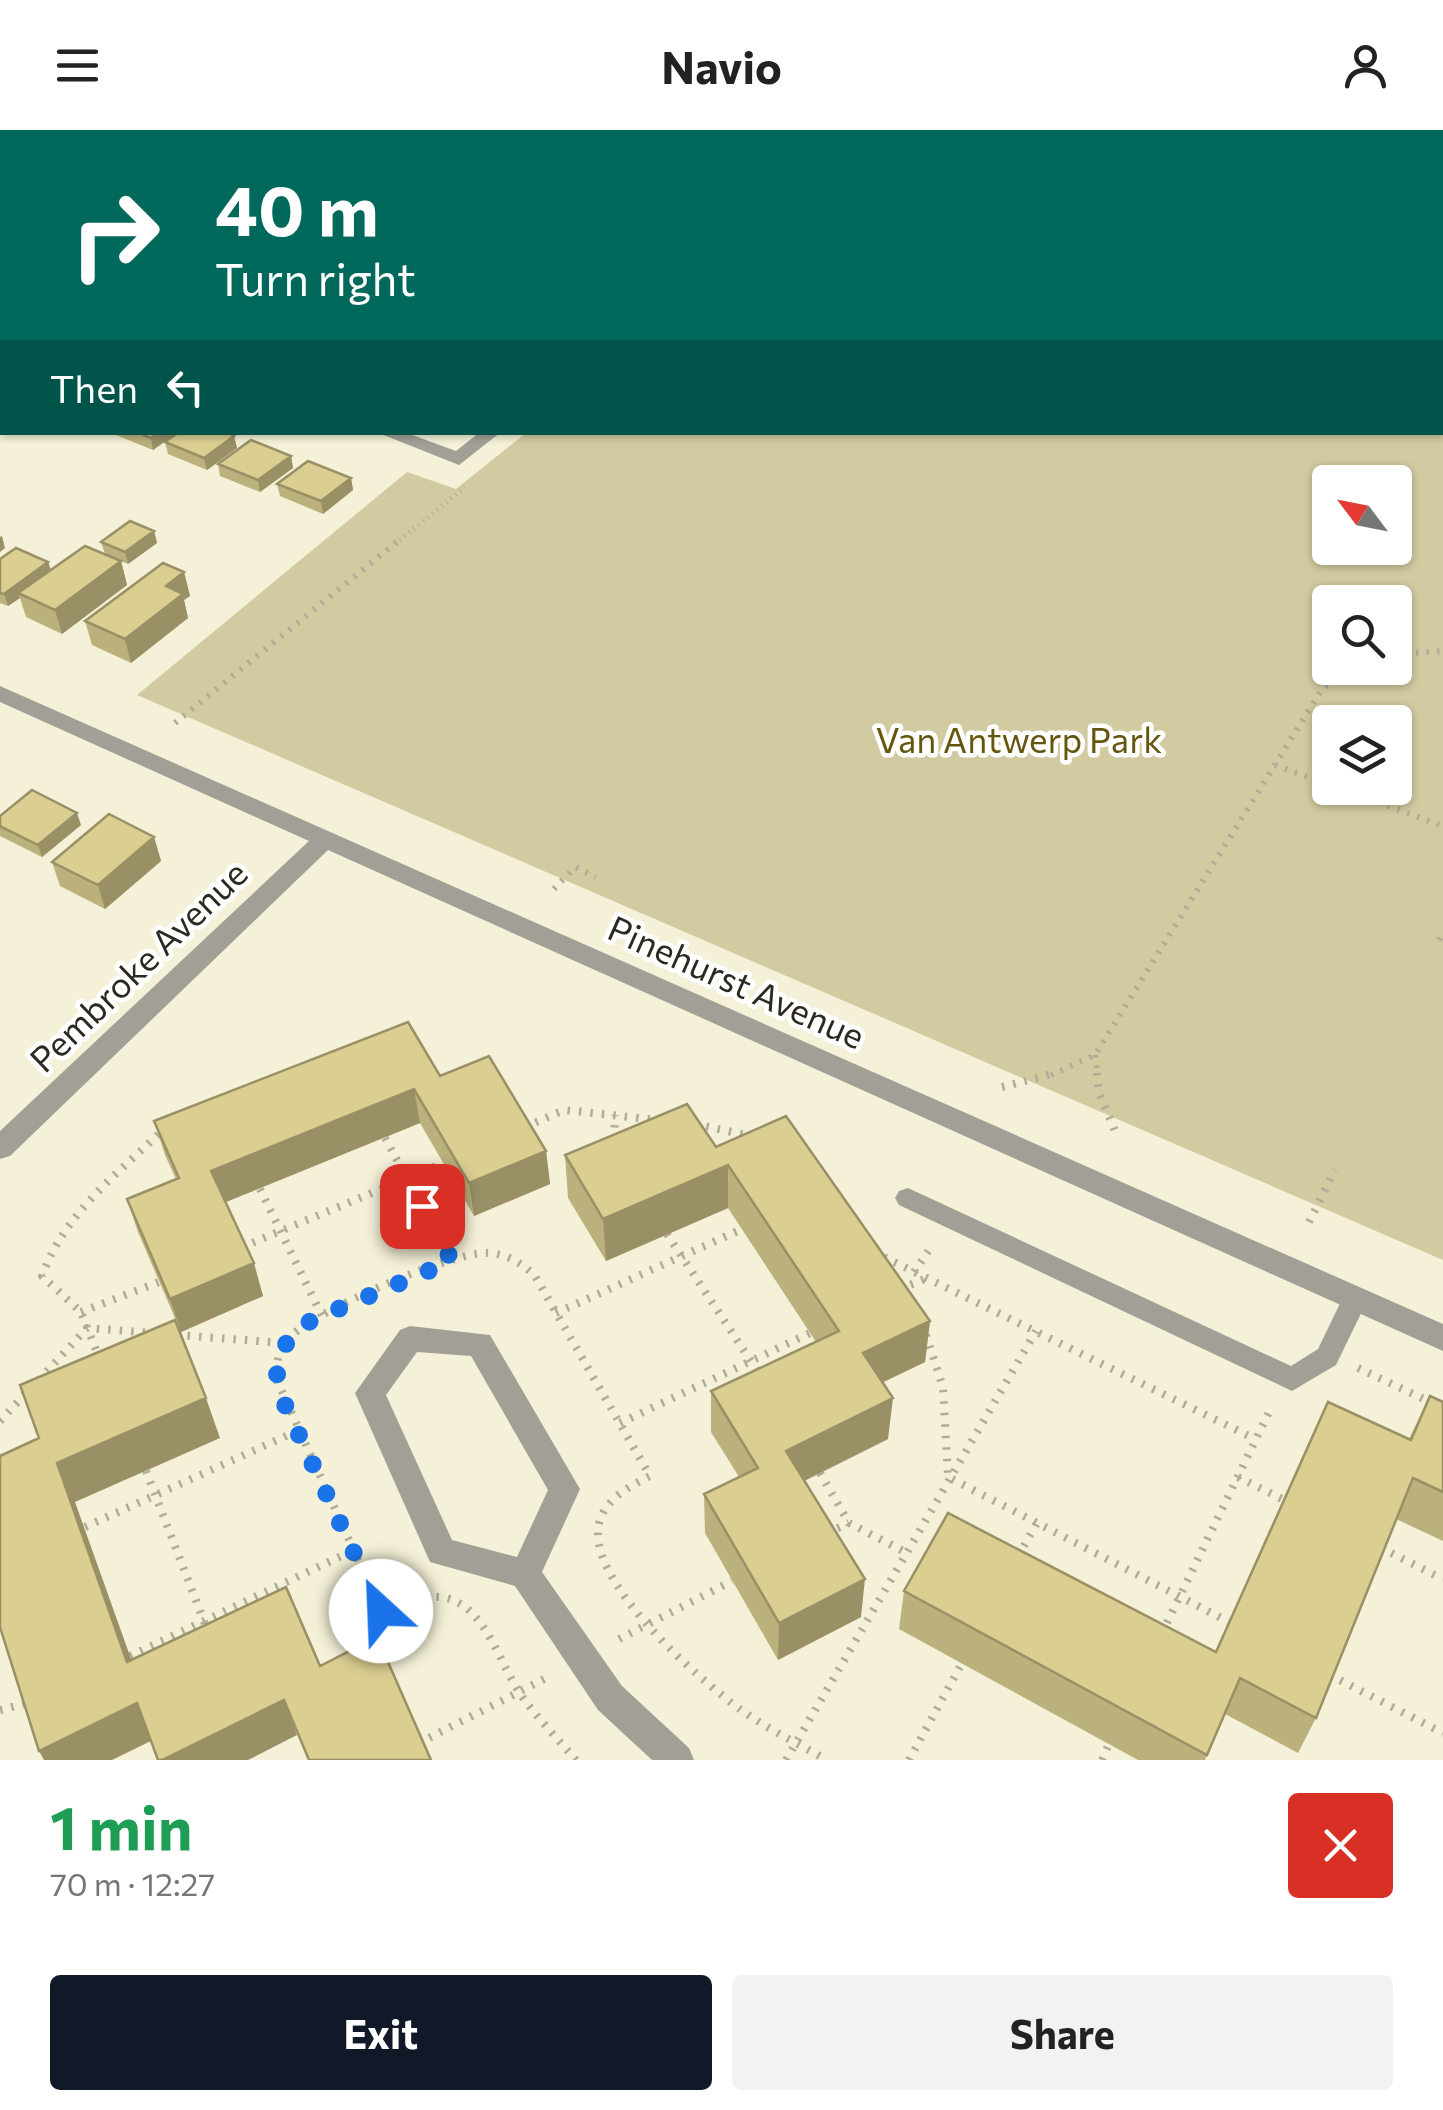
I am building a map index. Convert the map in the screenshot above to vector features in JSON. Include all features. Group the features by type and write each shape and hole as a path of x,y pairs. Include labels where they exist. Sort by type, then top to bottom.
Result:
{"street":[{"path":"393,435 459,459 488,435"},
{"name":"Pinehurst Avenue","path":"0,694 1443,1338"},
{"name":"Pembroke Avenue","path":"0,1148 326,838"},
{"path":"525,1574 564,1490 480,1344 410,1339 370,1394 441,1552 525,1574 610,1698 678,1760"}],"lane":[{"path":"908,1198 1292,1379 1328,1356 1355,1298"}],"path":[{"path":"175,722 472,481"},
{"path":"1412,653 1443,651"},
{"path":"1002,1087 1050,1076 1094,1055 1327,685"},
{"path":"1274,764 1312,778"},
{"path":"1386,805 1443,826"},
{"path":"554,889 575,868 596,877"},
{"path":"1094,1055 1099,1093 1118,1138"},
{"path":"517,1130 564,1110 672,1122"},
{"path":"615,1115 618,1152"},
{"path":"691,1124 768,1140"},
{"path":"108,1377 82,1312 42,1276 56,1235 165,1128"},
{"path":"385,1138 452,1261"},
{"path":"241,1247 444,1163"},
{"path":"1309,1222 1335,1170"},
{"path":"260,1189 322,1316"},
{"path":"556,1313 742,1229"},
{"path":"668,1234 768,1387"},
{"path":"874,1243 909,1304"},
{"path":"576,1760 520,1693 479,1620 460,1602 439,1595 411,1598 381,1611 276,1378 278,1355 285,1343 322,1316 486,1250 524,1264 650,1476 622,1490 608,1504 598,1525 600,1554 627,1598 674,1651 740,1710 827,1760"},
{"path":"884,1257 1256,1439"},
{"path":"891,1294 926,1278"},
{"path":"82,1312 159,1282"},
{"path":"87,1328 285,1343"},
{"path":"0,1421 87,1328"},
{"path":"923,1330 936,1354 948,1406 948,1477"},
{"path":"786,1760 1036,1332"},
{"path":"620,1423 810,1333"},
{"path":"1343,1379 1352,1366 1443,1408"},
{"path":"1156,1644 1277,1397"},
{"path":"84,1527 297,1431"},
{"path":"146,1471 210,1635"},
{"path":"820,1473 849,1522 905,1552"},
{"path":"948,1477 1231,1623"},
{"path":"1238,1477 1286,1500"},
{"path":"814,1540 849,1522"},
{"path":"1011,1568 1037,1523"},
{"path":"1381,1548 1441,1578 1443,1565"},
{"path":"130,1656 354,1550"},
{"path":"908,1760 962,1664"},
{"path":"1330,1674 1443,1733"},
{"path":"0,1710 33,1702"},
{"path":"1102,1760 1110,1744"}],"green space":[{"name":"Van Antwerp Park","path":"524,435 1443,435 1443,1260 137,695 407,472 456,489"}],"building":[{"path":"175,435 234,436 204,458 165,442"},
{"path":"251,440 291,456 258,480 218,464"},
{"path":"308,461 351,478 321,501 277,484"},
{"path":"130,521 154,531 125,552 101,542"},
{"path":"85,546 121,561 55,610 18,593"},
{"path":"16,548 48,562 4,594 0,593 0,559"},
{"path":"163,563 184,572 166,586 183,594 125,639 85,621"},
{"path":"32,790 77,813 38,845 0,826 0,816"},
{"path":"109,814 154,837 98,885 52,862"},
{"path":"408,1022 440,1076 489,1056 546,1151 469,1183 414,1089 211,1171 254,1263 170,1299 127,1199 179,1178 154,1121"},
{"path":"687,1104 716,1147 786,1116 930,1321 863,1353 893,1398 786,1451 865,1579 779,1623 704,1494 758,1468 711,1391 839,1331 728,1165 603,1219 565,1155"},
{"path":"175,1320 206,1398 57,1463 127,1662 286,1587 320,1666 377,1637 431,1760 309,1760 284,1700 162,1760 158,1760 137,1703 39,1751 0,1627 0,1456 39,1438 20,1385"},
{"path":"1430,1396 1443,1402 1443,1492 1413,1478 1316,1718 1240,1678 1207,1755 904,1591 948,1513 1216,1652 1328,1402 1411,1440"}],"route":[{"path":"381,1611 280,1394 276,1378 278,1355 293,1334 312,1320 452,1261 422,1206"}]}
